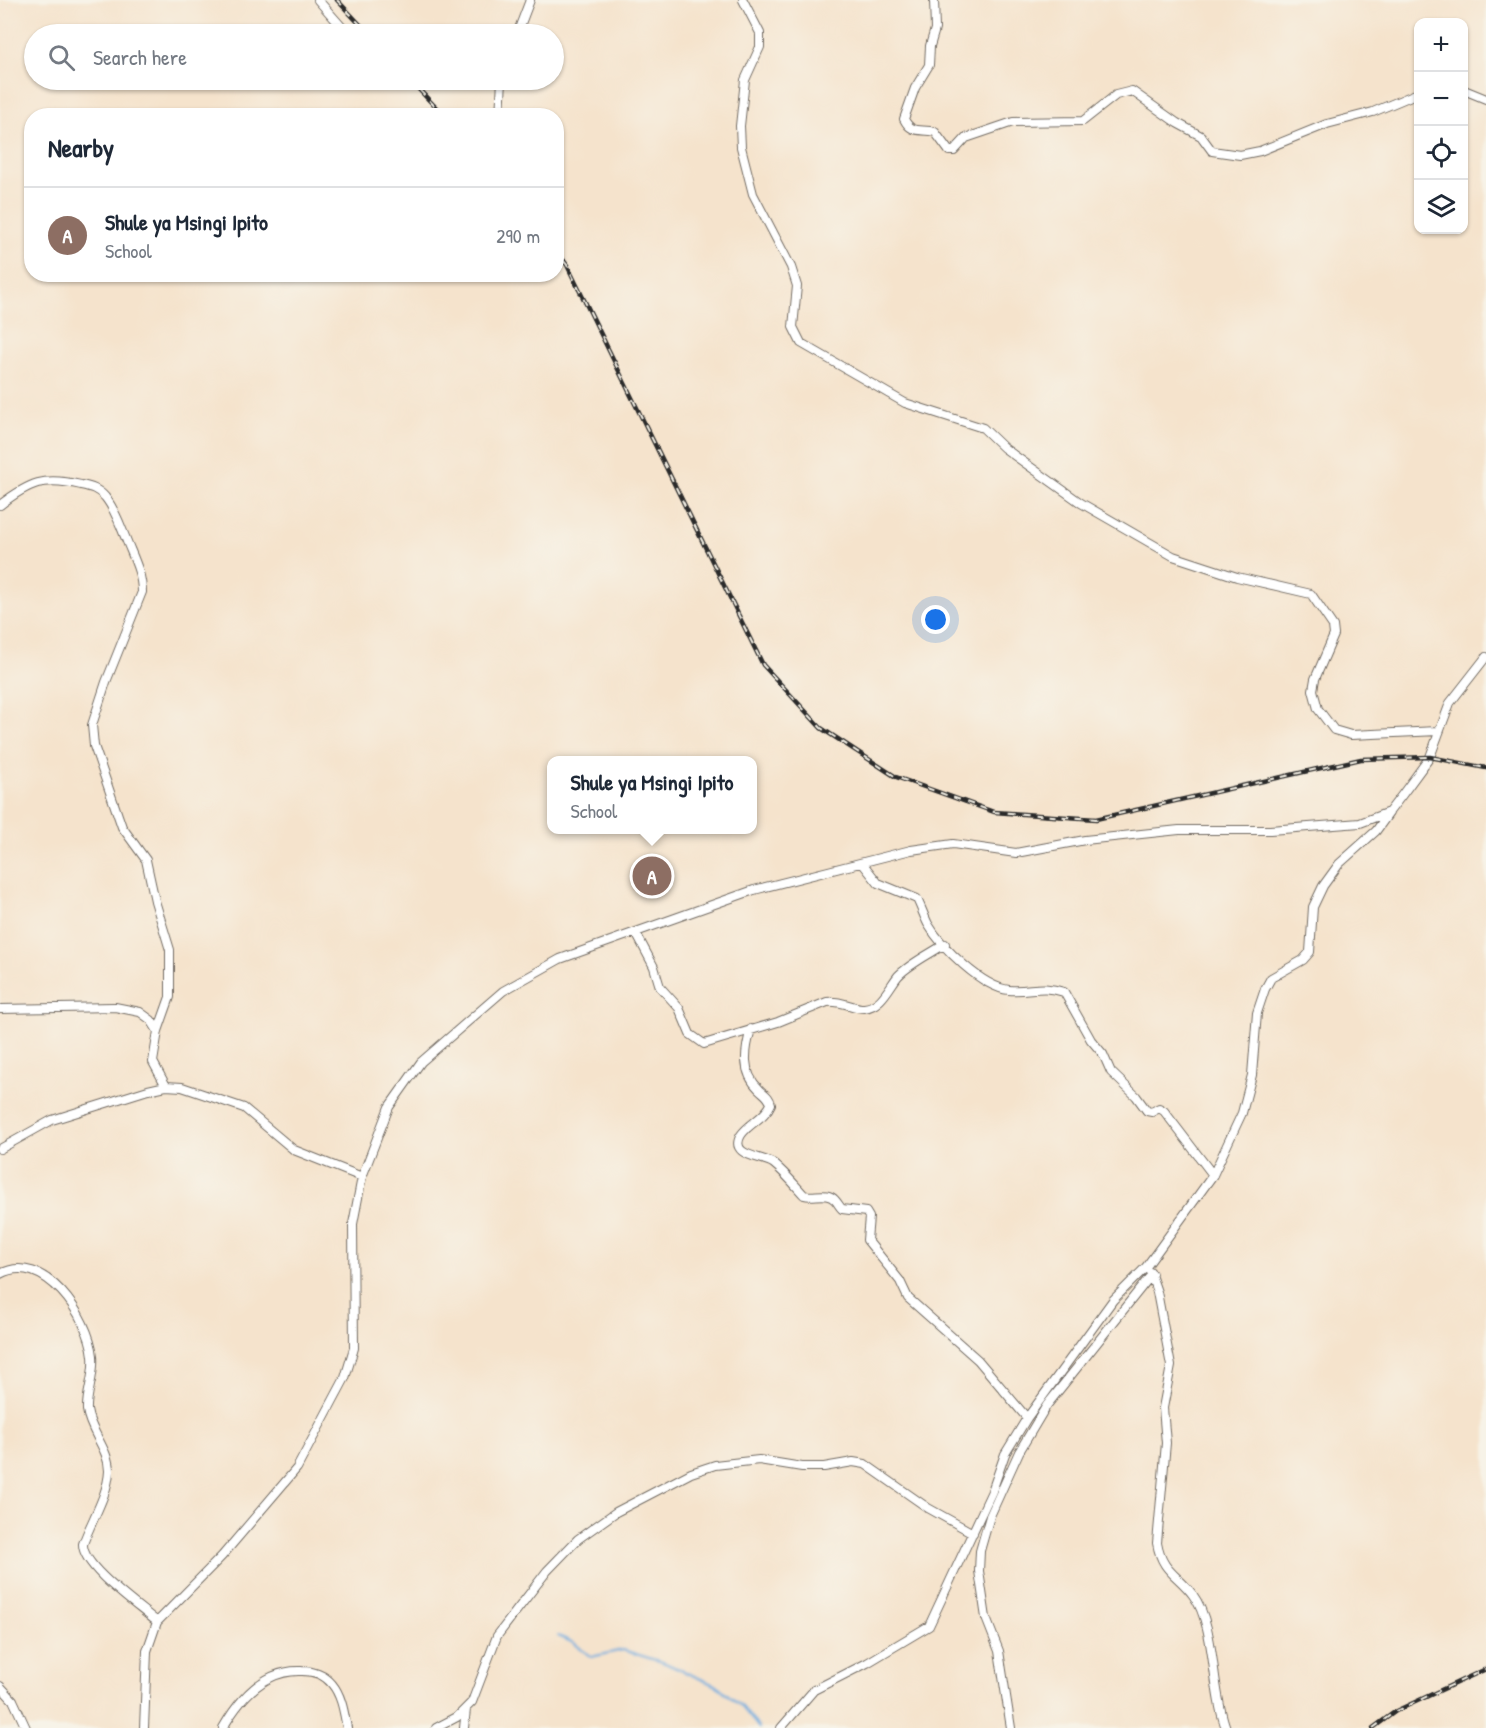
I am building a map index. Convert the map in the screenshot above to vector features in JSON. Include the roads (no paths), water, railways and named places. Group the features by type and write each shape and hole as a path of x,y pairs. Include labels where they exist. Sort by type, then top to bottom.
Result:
{"street":[{"path":"318,0 339,24"},
{"path":"521,24 530,0"},
{"path":"743,0 760,33 760,47 745,80 740,126 741,147 753,194 791,267 796,286 793,327 801,343 905,403 983,428 1004,448 1081,503 1173,556 1237,577 1311,594 1333,626 1334,635 1315,679 1313,690 1318,709 1334,730 1350,735 1438,731"},
{"path":"934,0 935,29 930,46 929,65 915,88 904,119 908,127 917,132 935,132 949,151 954,151 966,138 1013,122 1083,121 1116,95 1132,91 1177,123 1201,136 1212,151 1240,155 1260,151 1327,124 1373,112 1414,95"},
{"path":"501,108 502,90"},
{"path":"1468,92 1486,99"},
{"path":"0,505 30,485 44,480 64,480 97,489 106,498 117,517 142,580 142,592 106,682 92,725 94,746 122,827 146,860 155,901 170,950 170,997 158,1031 153,1062 166,1086"},
{"path":"1011,1728 999,1651 986,1618 979,1571 980,1551 990,1516 1019,1452 1047,1405 1149,1271 1213,1175 1242,1113 1252,1075 1257,1013 1265,989 1271,978 1303,960 1310,952 1313,907 1323,886 1340,864 1376,831 1430,757 1450,703 1486,657"},
{"path":"144,1728 147,1651 157,1622 222,1556 297,1468 345,1378 354,1348 353,1224 362,1177 389,1107 421,1062 503,991 560,959 754,890 911,850 953,844 1016,853 1085,840 1179,830 1270,830 1360,823 1389,812"},
{"path":"863,864 878,883 917,899 929,925 979,977 1001,988 1012,990 1042,986 1064,992 1091,1040 1103,1054 1111,1072 1147,1111 1161,1109 1171,1118 1213,1175"},
{"path":"636,933 654,967 660,987 679,1008 684,1021 697,1041 714,1042 778,1022 827,1002 835,1001 864,1008 875,1004 887,993 899,975 945,944"},
{"path":"0,1009 115,1006 140,1012 151,1020 158,1031"},
{"path":"751,1029 744,1059 757,1088 767,1095 771,1104 765,1114 740,1136 739,1143 742,1151 748,1156 772,1162 804,1195 810,1197 822,1194 834,1198 842,1209 866,1212 869,1217 867,1240 900,1281 908,1298 978,1360 1027,1418"},
{"path":"0,1149 52,1120 166,1086 182,1087 215,1096 244,1108 294,1150 362,1177"},
{"path":"0,1274 16,1266 27,1268 53,1283 71,1304 87,1330 93,1353 94,1375 87,1409 109,1468 107,1483 83,1544 83,1554 95,1569 157,1622"},
{"path":"781,1728 814,1690 867,1663 929,1626 992,1491 1005,1454 1027,1418 1113,1300 1149,1271"},
{"path":"1149,1271 1171,1366 1163,1408 1166,1443 1157,1543 1159,1556 1166,1570 1193,1595 1206,1620 1213,1680 1226,1728"},
{"path":"435,1728 466,1709 477,1694 497,1636 558,1558 578,1539 616,1512 691,1473 715,1465 759,1460 802,1467 824,1467 853,1462 865,1464 928,1508 973,1533"},
{"path":"224,1728 232,1711 258,1684 270,1677 292,1670 321,1675 332,1684 341,1701 347,1728"},
{"path":"0,1686 13,1700 26,1728"},
{"path":"464,1728 466,1709"}],"waterway":[{"path":"558,1636 574,1643 591,1657 623,1650 665,1663 719,1687 742,1707 759,1728"}],"railway":[{"path":"337,0 360,24"},
{"path":"419,90 436,108"},
{"path":"564,261 763,665 821,728 896,777 994,812 1096,819 1361,759 1430,757 1486,768"},
{"path":"1373,1728 1396,1711 1486,1669"}],"place":[{"name":"Shule ya Msingi Ipito","path":"652,876"}]}
